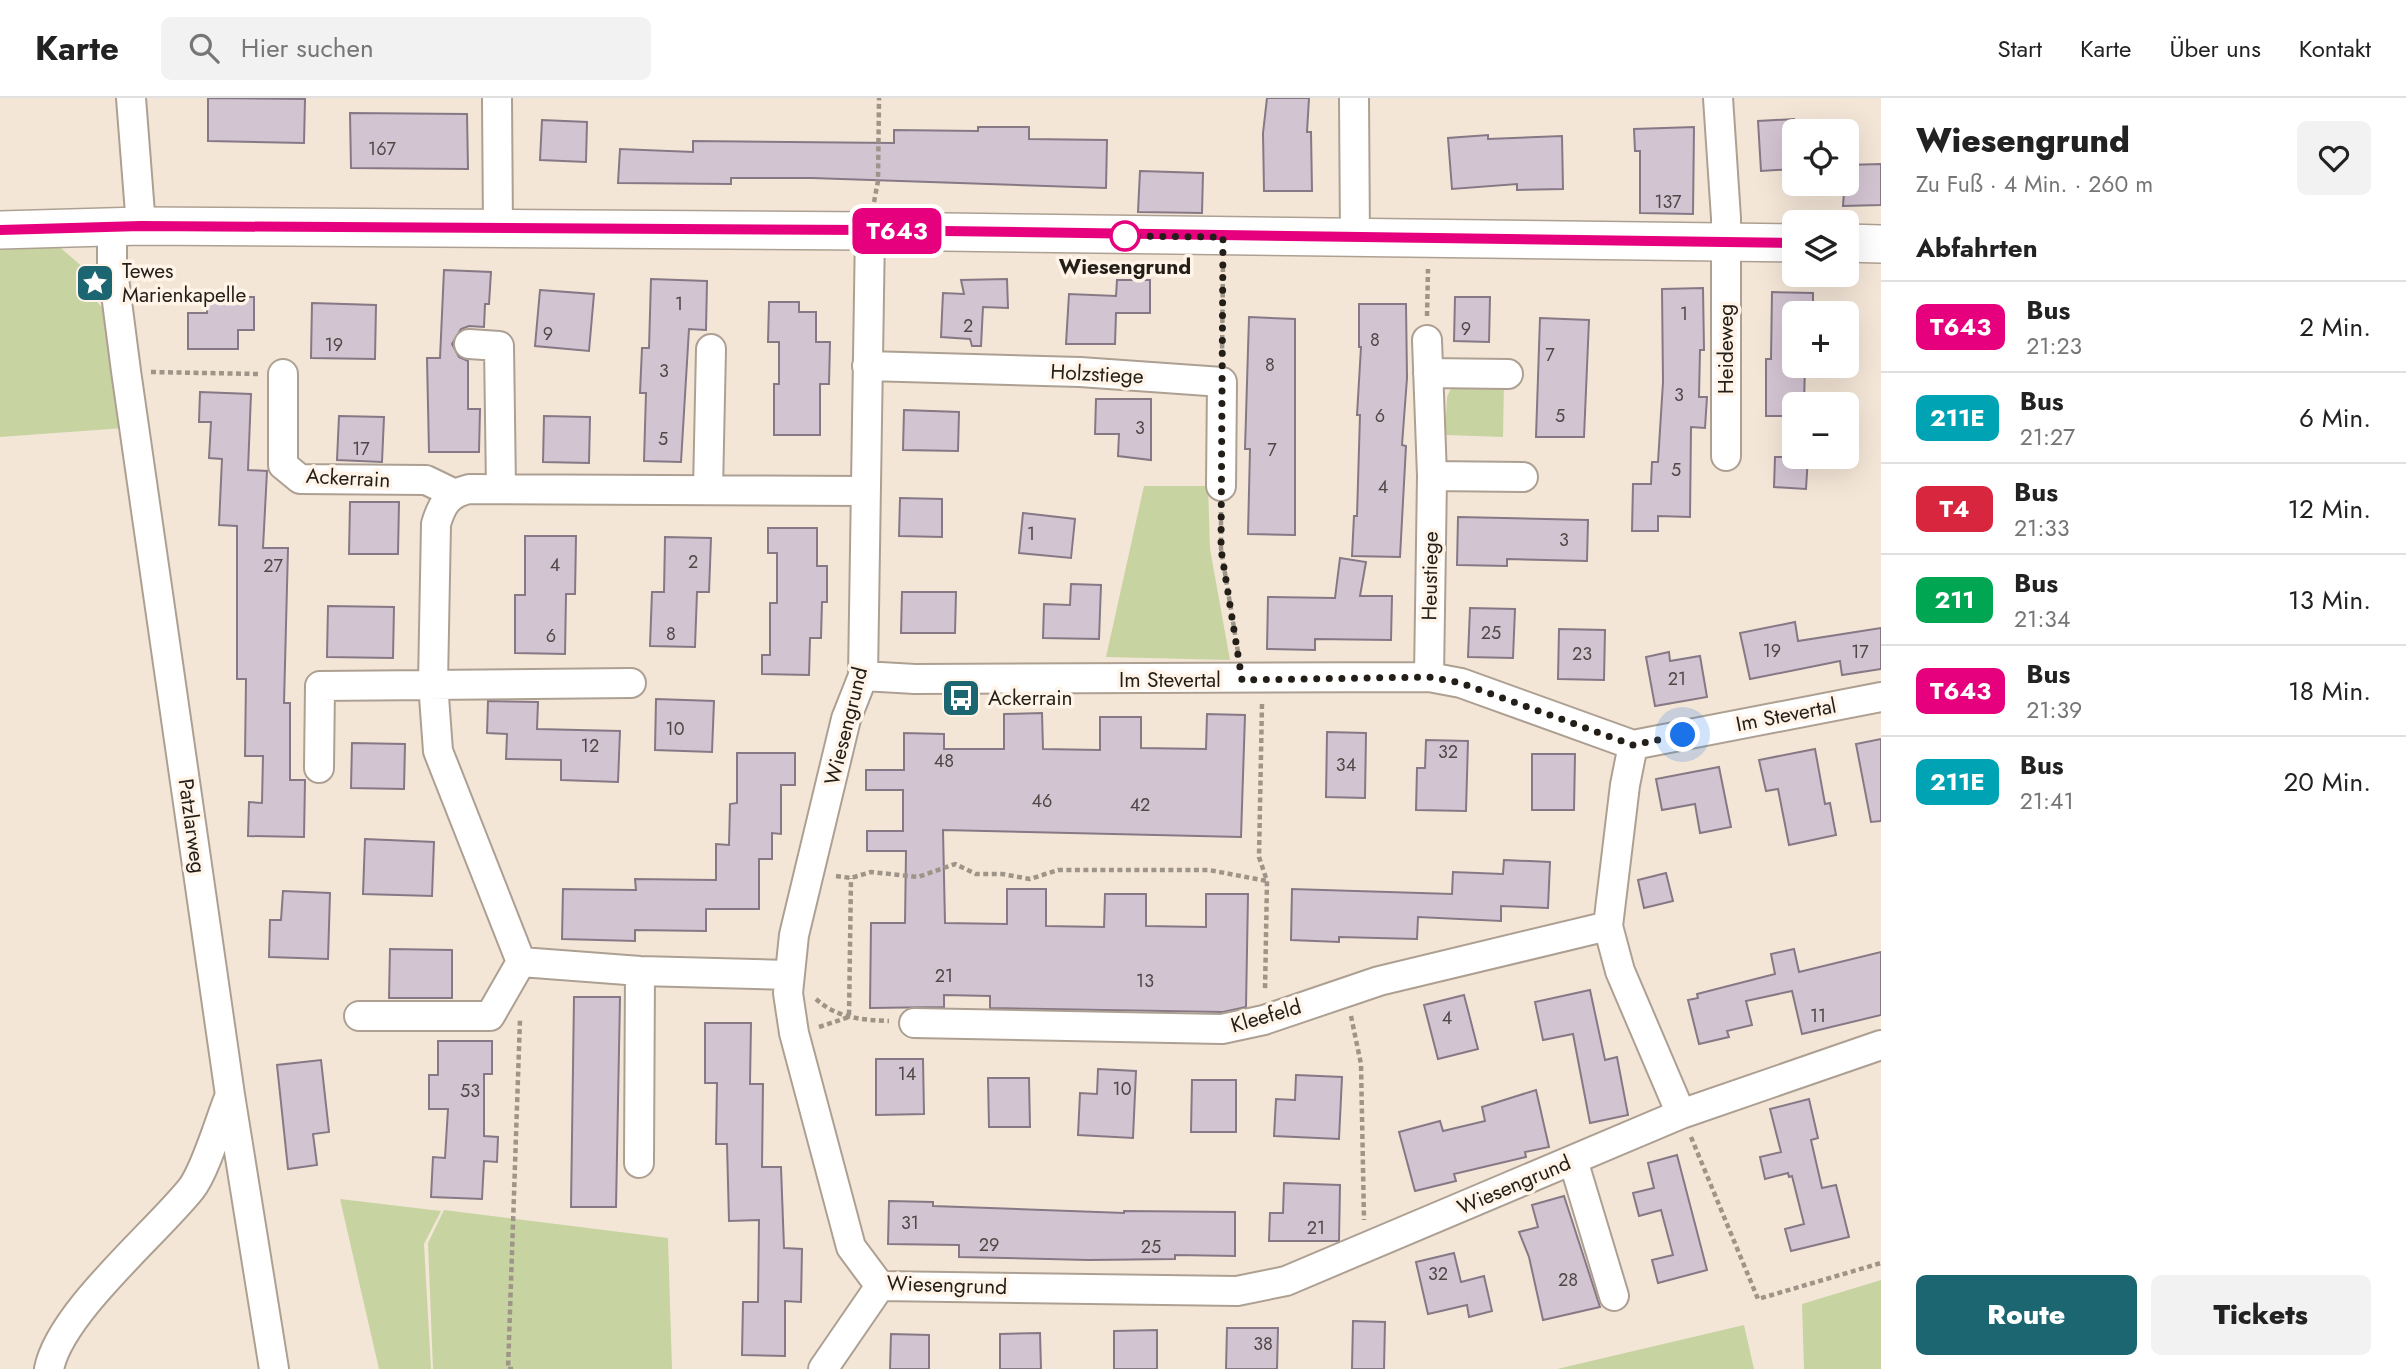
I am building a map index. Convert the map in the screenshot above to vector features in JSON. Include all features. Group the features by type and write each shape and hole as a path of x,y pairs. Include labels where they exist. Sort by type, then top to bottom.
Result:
{"main road":[{"path":"0,230 127,226 870,230 1355,239 1782,243"},
{"path":"1859,243 1881,244"}],"street":[{"name":"Patzlarweg","path":"131,98 127,226 112,263 125,371 230,1095 274,1369"},
{"path":"497,98 498,229"},
{"path":"1354,98 1355,239"},
{"name":"Heideweg","path":"1718,98 1726,242 1726,456"},
{"name":"Wiesengrund","path":"870,230 863,676 846,719 794,935 788,984 794,1033 851,1247 880,1286 1237,1291 1286,1281 1365,1250 1681,1114 1881,1045"},
{"name":"Heustiege","path":"1427,340 1432,476 1429,677"},
{"path":"469,344 499,346 501,489"},
{"path":"708,490 711,349"},
{"name":"Holzstiege","path":"867,366 1080,372 1222,382"},
{"path":"1428,373 1508,374"},
{"name":"Ackerrain","path":"283,374 283,465 300,478 426,480 453,493 469,489 865,491"},
{"path":"1221,486 1222,382"},
{"path":"1432,476 1523,477"},
{"path":"453,493 441,507 436,524 433,682 438,751 521,962"},
{"name":"Im Stevertal","path":"863,676 915,680 1429,677 1461,683 1633,745 1881,697"},
{"path":"319,768 320,686 433,682 631,683"},
{"path":"1633,745 1625,785 1608,926 1620,971 1681,1114"},
{"name":"Kleefeld","path":"914,1023 1222,1029 1264,1020 1379,981 1608,926"},
{"path":"521,962 788,984"},
{"path":"359,1016 490,1016 521,962"},
{"path":"639,1163 640,971"},
{"path":"49,1369 51,1357 86,1303 193,1186 230,1095"},
{"path":"1573,1160 1614,1296"},
{"path":"822,1369 880,1286"}],"path":[{"path":"870,230 878,181 879,98"},
{"path":"1222,382 1223,237"},
{"path":"1427,340 1429,240"},
{"path":"125,371 283,374"},
{"path":"1221,486 1221,549 1252,680 1259,857 1266,881 1264,1020"},
{"path":"810,872 851,878 871,872 918,877 955,864 976,874 1002,874 1030,879 1058,870 1209,870 1266,881"},
{"path":"849,1017 851,878"},
{"path":"788,984 814,996 826,1008 849,1017 914,1023"},
{"path":"1345,991 1361,1064 1365,1250"},
{"path":"513,1369 508,1369 520,1013"},
{"path":"794,1033 833,1024 849,1017"},
{"path":"1681,1114 1758,1299 1881,1263"}],"green space":[{"path":"55,243 85,269 88,292 109,315 124,428 0,437 0,248"},
{"path":"1504,382 1503,437 1445,435 1447,397 1451,388 1464,383"},
{"path":"1144,486 1208,486 1210,549 1230,660 1106,657"},
{"path":"340,1199 441,1211 424,1244 431,1369 379,1369"},
{"path":"444,1210 668,1238 672,1369 433,1369 428,1243"},
{"path":"1881,1280 1881,1369 1804,1369 1802,1304"},
{"path":"1744,1325 1754,1369 1557,1369"}],"building":[{"path":"208,98 305,99 304,143 208,141"},
{"path":"1267,98 1309,98 1307,132 1311,132 1312,191 1264,191 1263,133"},
{"path":"350,113 467,114 468,169 351,168"},
{"path":"542,120 587,122 586,162 540,160"},
{"path":"1782,120 1782,170 1761,171 1758,121"},
{"path":"978,127 1029,127 1029,139 1107,140 1106,188 812,178 731,178 731,184 618,183 620,149 693,152 693,141 894,143 894,130 978,131"},
{"path":"1694,127 1693,214 1640,213 1640,151 1635,151 1634,129"},
{"path":"1488,135 1488,139 1562,136 1563,189 1517,190 1517,184 1452,189 1448,138"},
{"path":"1881,164 1881,205 1843,206 1844,196 1859,196 1859,165"},
{"path":"1140,171 1203,173 1202,213 1138,212"},
{"path":"444,270 491,272 484,327 469,326 461,329 452,344 459,357 468,361 468,409 480,409 479,452 429,452 427,358 440,358"},
{"path":"651,279 707,281 706,330 689,329 681,462 644,461 646,393 640,393 642,348 649,348"},
{"path":"1007,279 1008,308 983,307 981,346 972,346 970,339 941,337 943,293 964,294 961,280"},
{"path":"1117,280 1150,280 1150,313 1116,313 1115,344 1066,344 1069,294 1116,296"},
{"path":"1703,288 1704,350 1700,350 1699,397 1707,397 1705,428 1691,427 1690,517 1658,516 1658,531 1632,531 1633,484 1651,484 1652,462 1658,462 1663,382 1662,289"},
{"path":"540,290 594,294 589,351 535,346"},
{"path":"1772,292 1813,293 1813,301 1782,301 1782,378 1805,378 1804,392 1782,392 1782,416 1766,416 1766,359 1771,359"},
{"path":"207,297 254,297 254,330 238,330 238,349 188,349 188,313 207,313"},
{"path":"1455,297 1490,297 1489,342 1454,341"},
{"path":"769,302 799,302 799,312 816,312 816,342 830,342 829,384 820,384 820,435 774,435 774,384 779,384 779,342 768,342"},
{"path":"312,303 376,305 375,359 311,358"},
{"path":"1359,304 1406,304 1407,378 1402,445 1406,446 1400,557 1352,556 1354,516 1357,516 1360,415 1357,415 1361,347"},
{"path":"1249,317 1295,319 1295,535 1248,534 1250,449 1245,449"},
{"path":"1540,318 1589,320 1584,437 1536,437"},
{"path":"200,392 251,394 248,470 267,471 263,548 288,548 284,703 290,703 290,780 305,780 304,837 248,836 249,802 262,803 263,756 245,756 246,679 237,679 237,526 219,525 222,459 209,458 211,422 199,422"},
{"path":"1096,399 1151,399 1151,460 1118,456 1119,434 1095,434"},
{"path":"904,410 959,412 958,451 903,450"},
{"path":"339,416 384,417 382,462 337,460"},
{"path":"544,416 590,417 589,463 543,462"},
{"path":"1775,457 1782,457 1782,469 1807,469 1806,489 1774,487"},
{"path":"900,498 942,499 942,537 899,536"},
{"path":"350,502 399,502 398,554 349,554"},
{"path":"1023,513 1075,519 1071,558 1019,553"},
{"path":"1458,517 1588,520 1587,561 1507,559 1507,566 1457,565"},
{"path":"768,528 817,528 817,566 827,566 827,602 822,602 821,638 810,638 809,675 762,674 762,655 770,655 770,603 777,603 777,553 768,553"},
{"path":"525,536 576,536 575,594 566,594 565,654 515,653 515,595 525,595"},
{"path":"665,537 711,538 709,592 697,592 695,647 650,646 652,592 664,592"},
{"path":"1340,558 1366,562 1360,596 1392,596 1391,640 1315,639 1315,650 1267,649 1268,597 1335,598"},
{"path":"1071,584 1101,585 1099,639 1043,638 1044,604 1070,605"},
{"path":"902,592 956,592 955,633 901,633"},
{"path":"328,606 394,607 393,658 327,657"},
{"path":"1470,608 1515,609 1513,658 1468,657"},
{"path":"1795,622 1798,641 1881,628 1881,669 1842,675 1840,661 1750,679 1740,633"},
{"path":"1559,629 1605,630 1604,680 1558,679"},
{"path":"1669,652 1670,661 1700,656 1707,697 1655,706 1646,657"},
{"path":"656,699 714,701 712,752 655,750"},
{"path":"488,701 538,702 537,729 620,731 618,782 561,780 561,760 506,759 507,734 487,733"},
{"path":"1042,713 1043,749 1100,750 1100,717 1141,717 1141,748 1206,749 1207,714 1245,715 1241,837 943,830 945,923 1007,924 1007,889 1046,889 1046,926 1104,927 1105,894 1146,894 1146,926 1206,927 1206,894 1248,894 1246,1007 1223,1012 990,1008 990,996 944,995 944,1007 870,1008 871,923 905,923 906,851 867,851 867,831 903,831 903,790 866,790 866,770 904,770 904,733 944,734 944,749 1004,749 1004,714"},
{"path":"1327,732 1366,733 1365,798 1326,797"},
{"path":"1881,739 1881,821 1871,822 1856,744"},
{"path":"1426,740 1468,741 1466,811 1416,810 1417,768 1425,768"},
{"path":"352,743 405,744 404,789 351,788"},
{"path":"1815,749 1825,804 1830,803 1836,835 1789,845 1778,789 1766,791 1759,760"},
{"path":"737,753 795,753 795,785 781,785 781,834 772,833 772,859 759,859 759,909 706,909 706,931 635,930 635,941 562,939 563,889 636,890 635,879 716,880 716,844 729,845 730,804 737,803"},
{"path":"1532,754 1575,754 1574,810 1532,810"},
{"path":"1719,767 1731,827 1700,833 1695,804 1662,810 1656,779"},
{"path":"365,839 434,842 432,896 363,894"},
{"path":"1504,860 1550,862 1548,908 1501,906 1501,921 1418,917 1417,939 1339,937 1339,942 1291,940 1292,889 1452,894 1453,872 1503,874"},
{"path":"1666,873 1673,901 1644,908 1638,880"},
{"path":"283,891 330,893 328,959 269,957 270,920 281,920"},
{"path":"390,949 452,950 452,998 389,998"},
{"path":"1794,949 1799,972 1881,952 1881,1015 1802,1034 1792,991 1746,1001 1752,1025 1727,1031 1729,1037 1699,1044 1688,1000 1698,998 1697,994 1775,974 1771,954"},
{"path":"1590,990 1605,1060 1617,1057 1628,1115 1590,1123 1573,1034 1543,1040 1535,1002"},
{"path":"1464,995 1478,1049 1438,1059 1424,1005"},
{"path":"574,997 620,997 616,1207 571,1207"},
{"path":"705,1023 751,1023 750,1084 763,1084 762,1167 781,1167 784,1248 802,1249 801,1302 785,1301 785,1356 742,1355 743,1302 758,1302 759,1220 729,1221 727,1144 716,1144 717,1083 705,1083"},
{"path":"438,1041 492,1041 492,1074 484,1074 484,1136 498,1137 497,1162 484,1161 482,1199 431,1197 433,1157 445,1158 448,1109 429,1109 429,1075 438,1075"},
{"path":"876,1059 923,1059 924,1114 876,1115"},
{"path":"321,1060 329,1132 313,1134 317,1165 288,1169 277,1065"},
{"path":"1098,1069 1136,1071 1133,1138 1078,1135 1080,1093 1097,1094"},
{"path":"1296,1075 1342,1077 1339,1139 1274,1136 1276,1099 1295,1100"},
{"path":"988,1078 1029,1078 1030,1127 989,1127"},
{"path":"1192,1080 1236,1080 1236,1132 1191,1132"},
{"path":"1536,1090 1549,1147 1525,1152 1526,1157 1454,1174 1456,1181 1415,1191 1399,1132 1440,1121 1443,1131 1485,1121 1482,1107"},
{"path":"1809,1099 1818,1138 1811,1140 1822,1188 1836,1185 1849,1237 1791,1251 1785,1229 1804,1224 1792,1176 1789,1177 1788,1173 1765,1179 1760,1157 1781,1152 1770,1109"},
{"path":"1677,1155 1707,1270 1658,1283 1652,1260 1673,1255 1661,1210 1639,1216 1633,1193 1654,1188 1648,1163"},
{"path":"1284,1183 1340,1185 1339,1241 1269,1241 1270,1213 1283,1213"},
{"path":"1564,1196 1600,1307 1543,1320 1529,1257 1519,1232 1538,1227 1532,1205"},
{"path":"889,1201 933,1202 933,1206 1124,1213 1235,1212 1235,1256 1175,1255 1175,1259 1089,1260 959,1257 959,1245 888,1244"},
{"path":"1454,1253 1461,1282 1484,1276 1492,1311 1469,1317 1467,1305 1428,1314 1416,1262"},
{"path":"1353,1321 1385,1322 1384,1369 1352,1369"},
{"path":"1227,1328 1278,1328 1277,1369 1226,1369"},
{"path":"1157,1330 1157,1369 1114,1369 1114,1331"},
{"path":"1040,1333 1041,1369 1000,1369 1000,1334"},
{"path":"891,1334 929,1335 929,1369 890,1369"}],"bus line":[{"name":"T643","path":"0,230 141,226 870,230 1126,236 1782,243"}],"place":[{"name":"Wiesengrund","path":"1125,236"},
{"name":"Tewes Marienkapelle","path":"95,283"},
{"name":"Ackerrain","path":"961,698"}],"route":[{"path":"1125,236 1223,237 1221,549 1242,680 1429,677 1461,683 1633,745 1683,735"}]}
